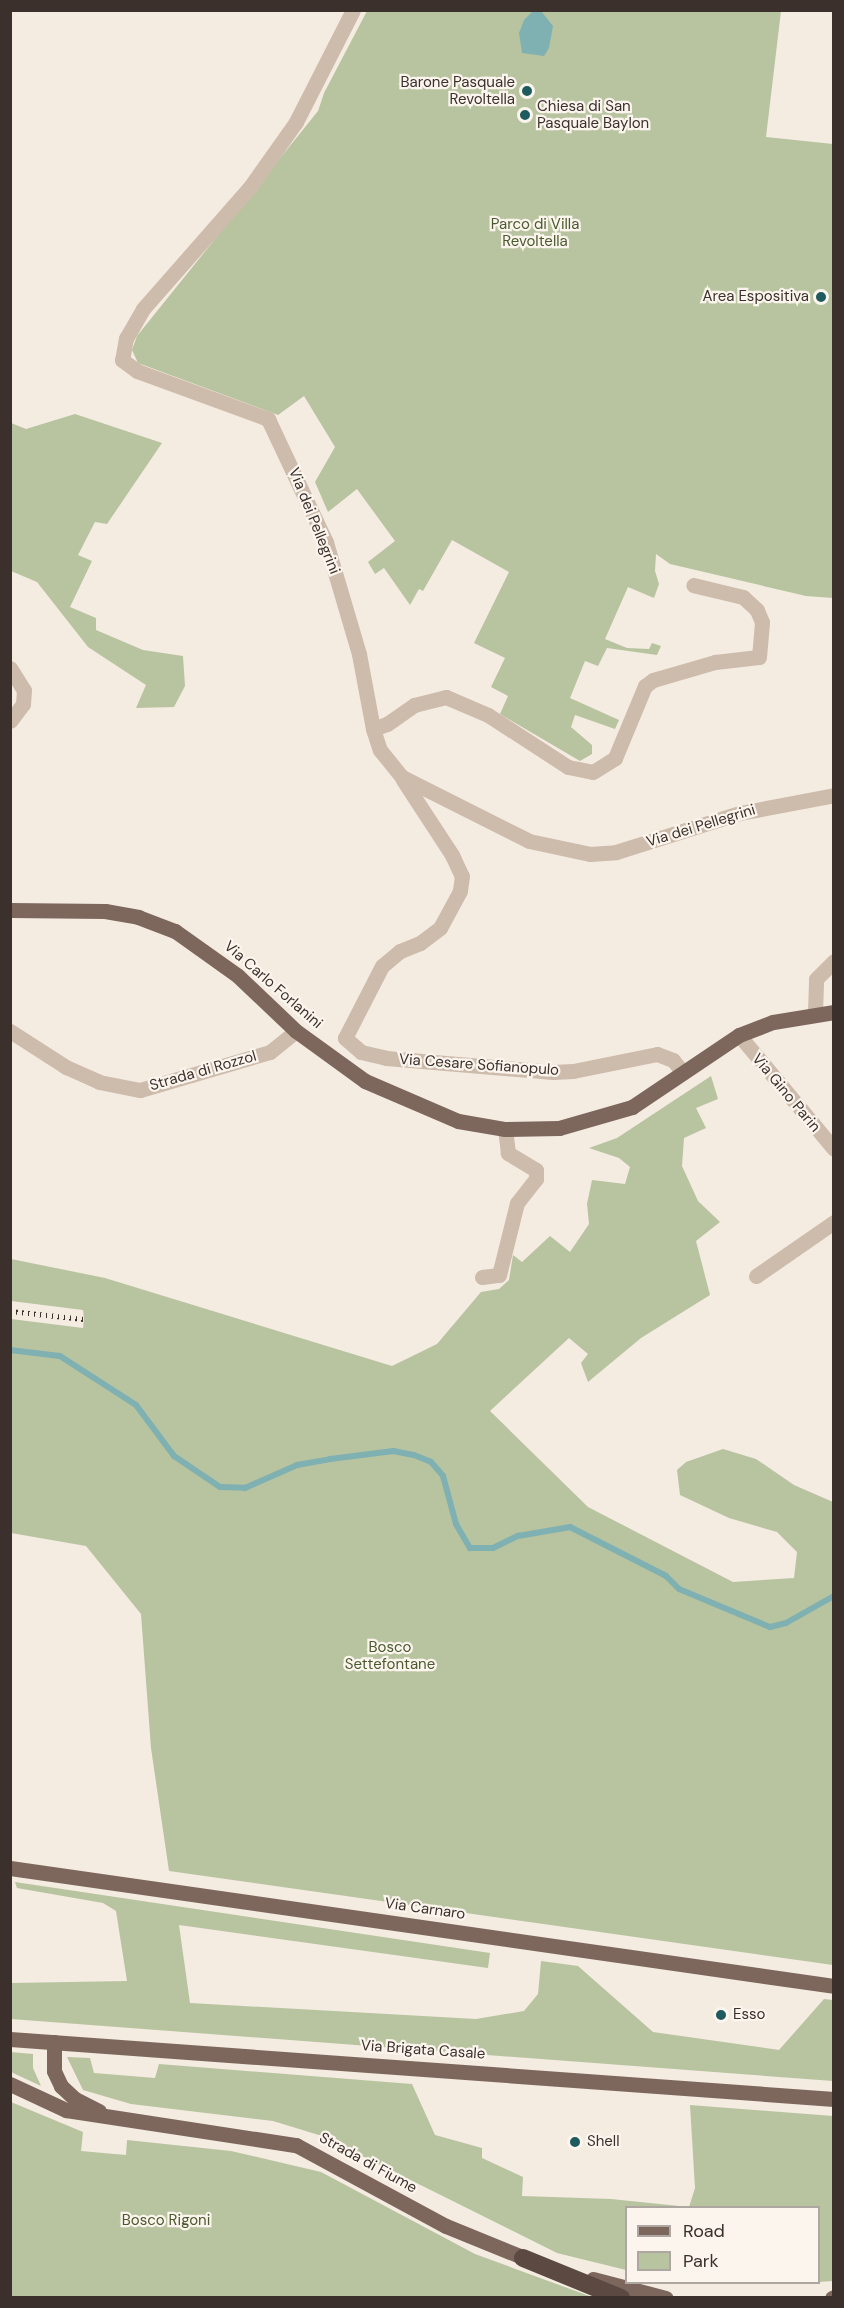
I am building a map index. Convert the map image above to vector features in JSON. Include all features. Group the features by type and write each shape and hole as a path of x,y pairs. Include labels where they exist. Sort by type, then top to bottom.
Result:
{"highway":[{"path":"523,2258 621,2298"}],"main road":[{"name":"Via Carlo Forlanini","path":"10,910 105,911 138,917 175,931 238,976 296,1031 365,1081 409,1103 458,1121 505,1129 559,1128 597,1119 632,1107 739,1035 773,1022 815,1012 834,1012"},
{"name":"Via Carnaro","path":"10,1868 834,1986"},
{"name":"Via Brigata Casale","path":"10,2039 834,2098"},
{"path":"54,2042 54,2071 61,2086 75,2099 115,2119"},
{"name":"Strada di Fiume","path":"10,2084 66,2110 296,2145 446,2226 523,2258 666,2298"}],"street":[{"name":"Via dei Pellegrini","path":"353,10 296,122 250,188 143,309 126,338 122,360 137,371 268,419 326,542 359,654 373,729 380,750 402,777 529,841 590,854 616,852 740,813 834,795"},
{"path":"373,729 387,724 414,705 446,698 488,715 568,767 593,772 615,758 645,686 653,680 715,662 759,657 762,622 757,610 743,597 693,585"},
{"path":"10,668 24,690 23,704 10,721"},
{"name":"Via Cesare Sofianopulo","path":"402,777 452,855 462,876 460,891 440,928 420,943 400,951 382,966 345,1038 361,1052 386,1058 553,1072 573,1071 657,1054 673,1060 682,1073"},
{"path":"815,1012 816,980 834,961"},
{"name":"Strada di Rozzol","path":"10,1031 66,1067 99,1083 140,1090 270,1052 296,1031"},
{"name":"Via Gino Parin","path":"739,1035 834,1149"},
{"path":"482,1277 499,1275 517,1203 536,1179 536,1170 508,1153 505,1129"},
{"path":"756,1276 834,1222"}],"green space":[{"name":"Parco di Villa Revoltella","path":"367,11 781,11 766,137 833,144 833,598 806,596 670,564 656,554 655,571 659,584 654,598 628,587 605,639 627,648 649,649 652,643 661,646 657,655 607,648 598,666 585,661 570,698 619,720 615,729 575,715 571,727 592,745 592,754 580,761 500,714 508,696 491,687 505,658 474,643 509,572 452,540 423,591 419,589 410,605 384,568 375,574 368,562 395,541 357,489 328,512 315,482 335,447 304,396 278,415 138,363 132,350 137,336 318,111 324,93"},
{"path":"75,414 162,443 107,524 95,522 78,555 92,561 70,607 96,618 96,630 143,650 183,656 185,686 174,707 136,708 146,685 88,647 37,582 11,571 11,423 26,429"},
{"name":"Bosco Settefontane","path":"711,1076 718,1099 696,1108 706,1128 684,1138 682,1166 698,1201 720,1222 696,1241 710,1295 641,1338 588,1382 581,1363 588,1354 569,1338 490,1411 588,1507 733,1582 794,1578 797,1552 777,1532 729,1518 680,1495 677,1470 686,1462 723,1449 756,1459 794,1485 833,1502 833,1965 169,1871 151,1748 141,1614 86,1546 11,1533 11,1319 83,1328 84,1319 83,1310 11,1301 11,1259 105,1278 392,1366 437,1344 481,1292 499,1289 509,1280 513,1255 522,1262 550,1236 570,1252 589,1224 587,1204 592,1180 625,1184 630,1167 619,1158 589,1148 617,1138"},
{"path":"15,1882 490,1953 488,1968 179,1925 190,2003 476,2019 524,2011 538,1994 541,1961 578,1966 653,2032 779,2050 824,1999 833,2000 833,2081 11,2019 11,1983 127,1981 116,1911 103,1903 17,1888"},
{"path":"10,2052 33,2054 33,2068 41,2086 11,2072"},
{"path":"67,2057 90,2058 94,2073 155,2078 159,2064 412,2084 435,2135 482,2148 482,2158 523,2177 522,2196 611,2199 679,2206 625,2206 625,2270 557,2253 322,2136 273,2121 131,2104 83,2090"},
{"name":"Bosco Rigoni","path":"11,2102 83,2132 81,2151 126,2155 127,2140 231,2151 321,2172 475,2254 592,2297 11,2297"},
{"path":"690,2105 833,2116 833,2281 820,2282 820,2206 689,2206 695,2188"}],"water":[{"path":"541,11 553,26 549,48 544,56 522,53 519,33 524,20 532,12"}],"waterway":[{"path":"10,1350 60,1356 136,1405 174,1456 220,1487 245,1488 297,1465 393,1451 414,1455 431,1462 443,1476 456,1524 470,1548 493,1548 518,1536 570,1527 666,1576 679,1589 770,1627 786,1623 834,1596"}],"railway":[{"path":"10,1311 84,1319"}],"place":[{"name":"Barone Pasquale Revoltella","path":"527,91"},
{"name":"Chiesa di San Pasquale Baylon","path":"525,115"},
{"name":"Area Espositiva","path":"821,297"},
{"name":"Esso","path":"721,2015"},
{"name":"Shell","path":"575,2142"}]}
